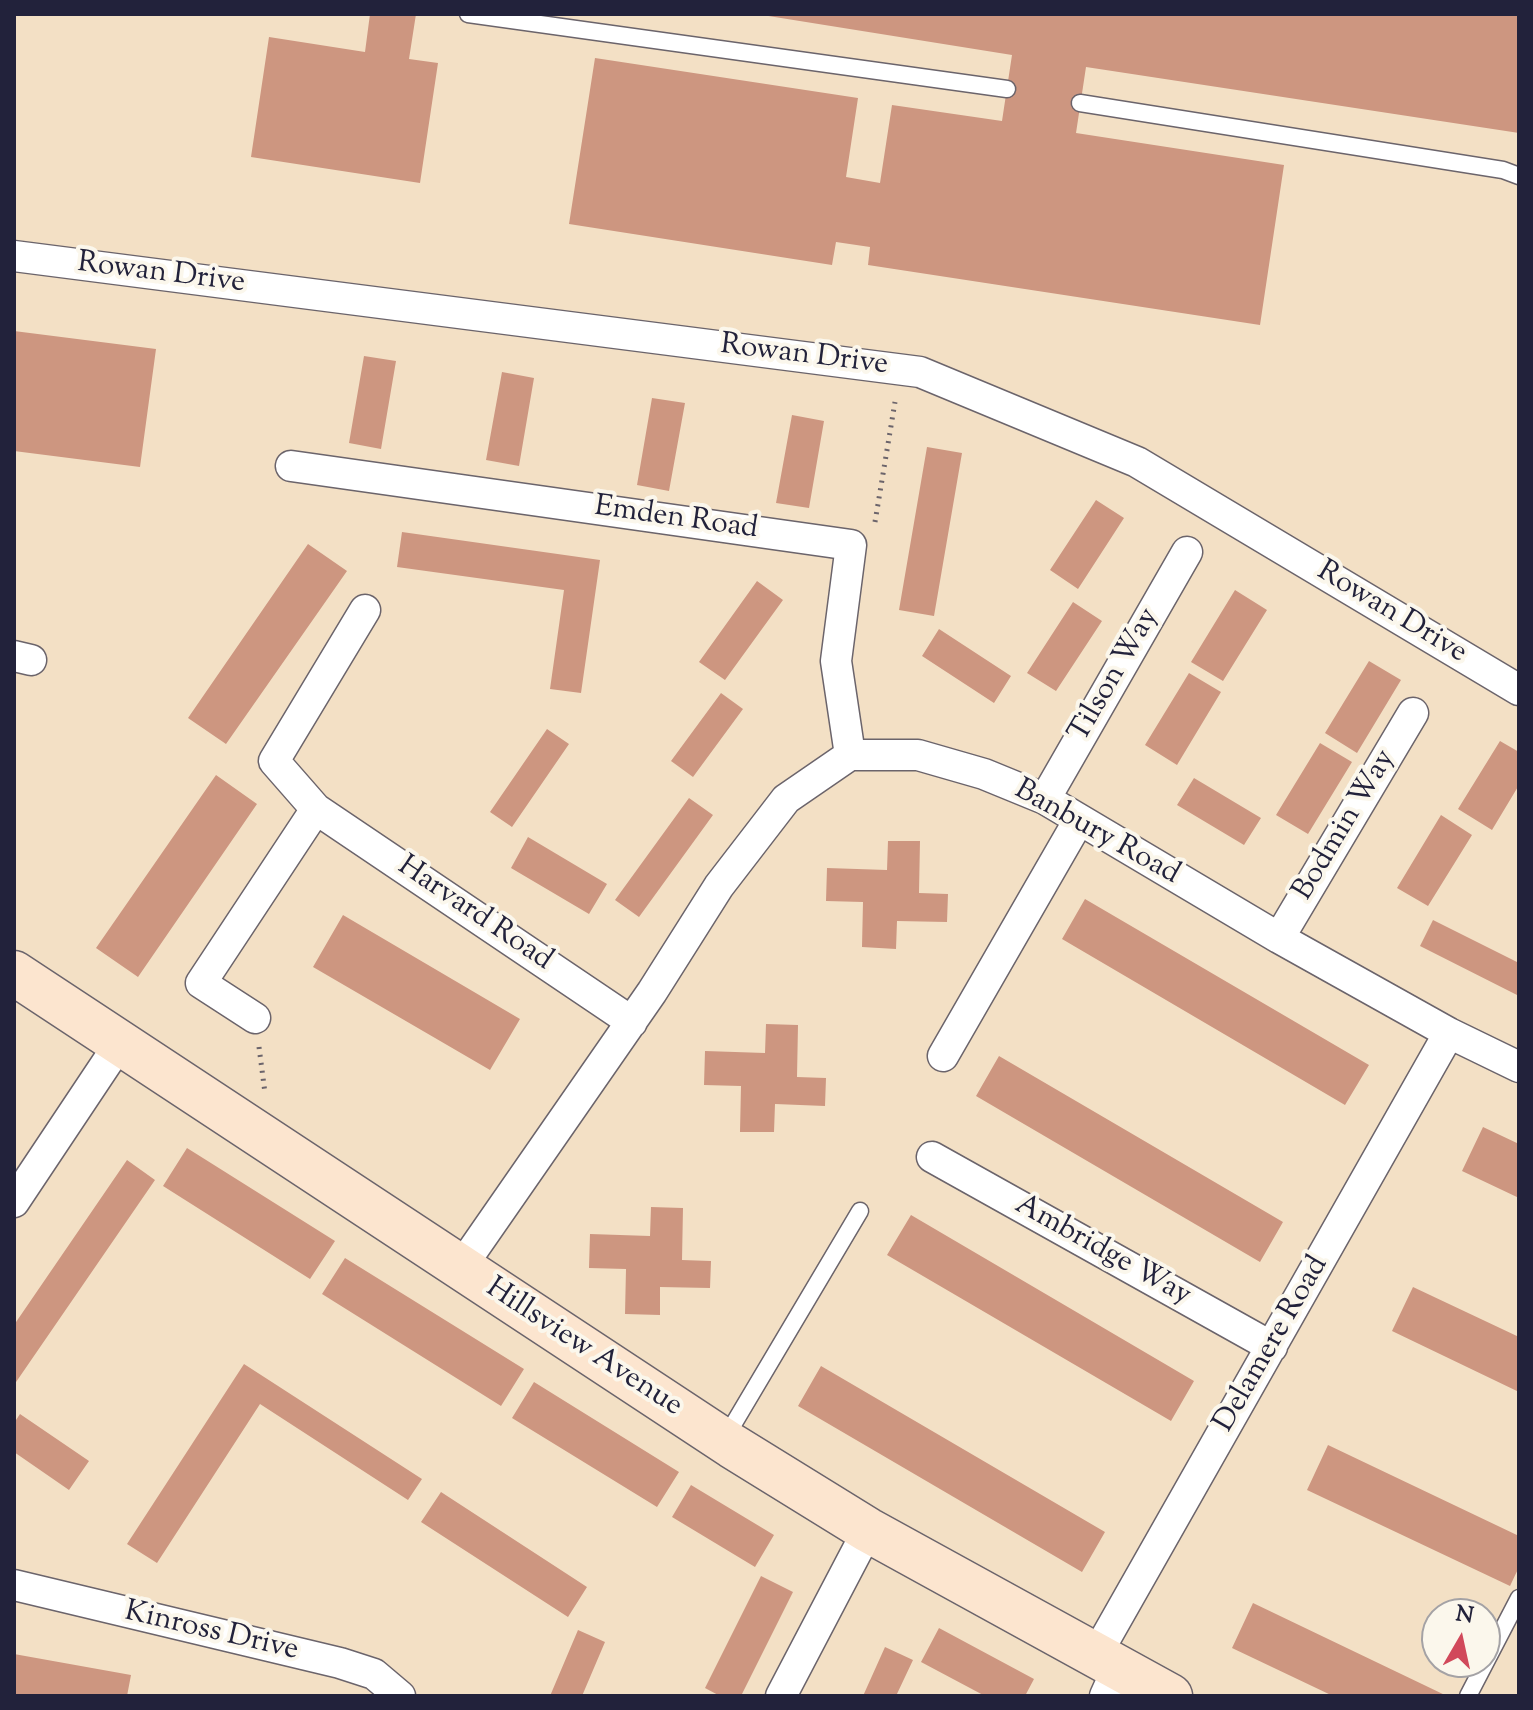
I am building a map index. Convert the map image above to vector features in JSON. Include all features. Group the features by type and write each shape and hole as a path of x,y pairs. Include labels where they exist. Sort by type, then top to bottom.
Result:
{"street":[{"name":"Rowan Drive","path":"14,256 920,372 1137,462 1519,690"},
{"name":"Emden Road","path":"291,466 851,545"},
{"path":"459,1270 632,1022 719,886 786,799 850,755 836,661 851,545"},
{"name":"Tilson Way","path":"1045,799 1187,552"},
{"name":"Harvard Road","path":"365,610 274,761 316,809 632,1022"},
{"name":"Bodmin Way","path":"1279,938 1413,713"},
{"name":"Banbury Road","path":"850,755 918,755 984,774 1045,799 1279,938 1449,1033 1519,1067"},
{"path":"255,1018 201,983 316,809"},
{"path":"943,1056 1079,820"},
{"name":"Hillsview Avenue","path":"14,973 459,1270 724,1440 1106,1673 1170,1696"},
{"name":"Delamere Road","path":"1106,1673 1272,1347 1449,1033"},
{"path":"14,1202 120,1043"},
{"name":"Ambridge Way","path":"932,1157 1272,1347"},
{"path":"781,1696 868,1530"},
{"name":"Kinross Drive","path":"14,1585 340,1663 374,1674 400,1696"}],"lane":[{"path":"468,14 1007,89"},
{"path":"1080,103 1503,170 1519,176"},
{"path":"724,1440 860,1211"},
{"path":"1468,1696 1519,1598"}],"path":[{"path":"851,545 874,525 900,370"},
{"path":"255,1018 272,1144"}],"building":[{"path":"370,14 416,14 409,59 438,63 420,183 251,157 269,37 365,52"},
{"path":"756,14 1519,14 1519,133 1086,67 1076,133 1284,165 1260,325 868,265 870,247 836,242 832,265 569,224 595,58 858,98 846,177 880,183 892,105 1002,121 1012,55"},
{"path":"14,331 156,349 140,467 14,451"},
{"path":"364,356 396,361 381,449 349,443"},
{"path":"502,372 534,378 519,466 486,460"},
{"path":"652,398 685,403 669,491 637,485"},
{"path":"792,415 824,421 809,508 776,503"},
{"path":"927,447 962,453 934,616 899,610"},
{"path":"1096,500 1124,518 1078,589 1050,570"},
{"path":"402,532 600,560 581,693 550,689 564,590 397,567"},
{"path":"308,544 347,571 226,744 188,718"},
{"path":"757,581 783,600 725,680 699,662"},
{"path":"1235,590 1267,610 1223,681 1191,662"},
{"path":"1073,602 1102,621 1056,691 1027,673"},
{"path":"939,629 1011,676 994,703 922,656"},
{"path":"1369,661 1401,680 1357,753 1325,733"},
{"path":"1189,673 1221,692 1177,765 1145,745"},
{"path":"721,693 743,709 693,777 671,761"},
{"path":"547,729 569,744 512,827 490,812"},
{"path":"1500,741 1519,752 1519,785 1492,830 1458,809"},
{"path":"1320,743 1352,762 1308,834 1276,815"},
{"path":"216,775 257,804 138,977 96,948"},
{"path":"1194,778 1261,818 1244,845 1177,805"},
{"path":"689,798 713,815 639,917 615,900"},
{"path":"1441,815 1472,835 1428,906 1397,888"},
{"path":"528,837 607,884 589,914 511,868"},
{"path":"888,841 920,841 919,893 948,894 947,922 897,921 896,949 862,947 863,902 826,901 827,868 887,870"},
{"path":"1085,899 1369,1065 1345,1105 1062,939"},
{"path":"343,915 520,1019 490,1070 313,967"},
{"path":"1433,920 1519,963 1519,996 1420,946"},
{"path":"766,1024 798,1025 797,1077 826,1078 825,1106 775,1104 774,1132 740,1132 741,1086 704,1085 705,1051 765,1053"},
{"path":"999,1056 1283,1222 1260,1262 976,1096"},
{"path":"1483,1127 1519,1144 1519,1198 1462,1171"},
{"path":"187,1148 335,1241 310,1279 163,1186"},
{"path":"127,1160 155,1180 14,1385 14,1325"},
{"path":"651,1207 683,1208 682,1260 711,1261 710,1288 660,1287 660,1315 625,1314 626,1269 589,1268 590,1234 650,1236"},
{"path":"911,1215 1194,1381 1171,1421 887,1255"},
{"path":"345,1258 524,1369 501,1406 322,1294"},
{"path":"1413,1287 1519,1337 1519,1392 1392,1331"},
{"path":"244,1364 422,1479 408,1500 260,1404 157,1563 127,1544"},
{"path":"821,1366 1105,1532 1082,1572 798,1406"},
{"path":"534,1382 679,1472 657,1507 512,1418"},
{"path":"20,1414 89,1461 69,1490 14,1452 14,1423"},
{"path":"1328,1445 1519,1536 1519,1567 1510,1586 1307,1490"},
{"path":"691,1485 774,1535 755,1567 672,1517"},
{"path":"441,1492 587,1587 568,1617 421,1522"},
{"path":"761,1576 793,1592 741,1696 720,1696 705,1688"},
{"path":"1253,1603 1447,1696 1333,1696 1232,1648"},
{"path":"939,1628 1034,1679 1025,1696 985,1696 921,1662"},
{"path":"578,1630 605,1642 582,1696 550,1696"},
{"path":"885,1647 913,1660 896,1696 863,1696"},
{"path":"14,1654 131,1675 127,1696 14,1696"}]}
